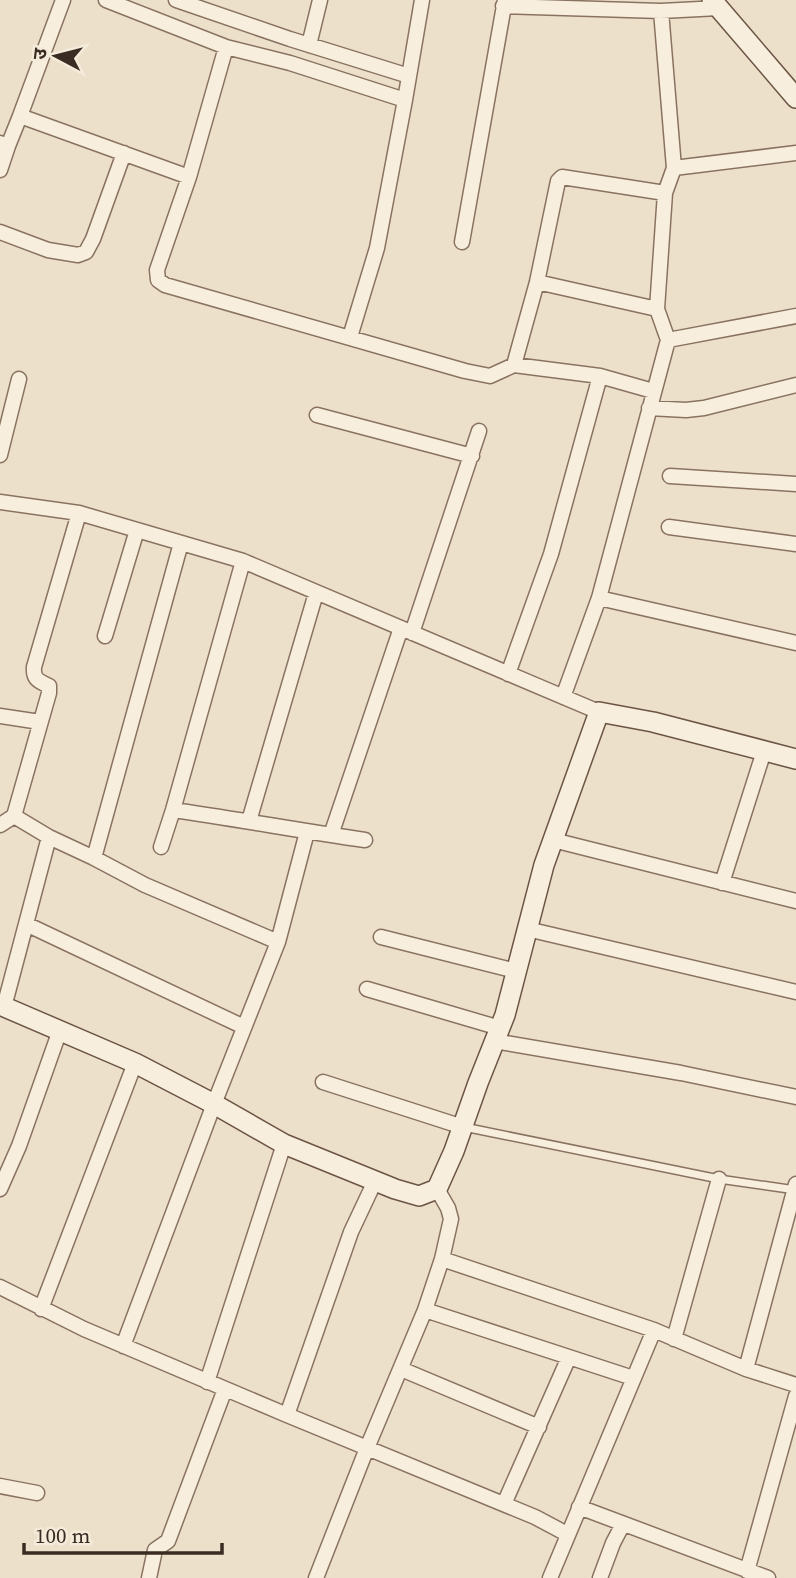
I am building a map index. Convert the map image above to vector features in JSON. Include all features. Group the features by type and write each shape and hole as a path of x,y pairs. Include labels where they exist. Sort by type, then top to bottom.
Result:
{"street":[{"path":"0,170 4,145 20,116 63,0"},
{"path":"106,0 226,47 290,63 405,100"},
{"path":"176,0 410,76"},
{"path":"309,45 320,0"},
{"path":"350,337 377,248 422,0"},
{"path":"463,242 504,3 661,11 715,4 788,76 796,98"},
{"path":"564,697 599,598 668,340 657,309 665,193 674,168 661,11"},
{"path":"226,47 189,177 157,270 158,280 165,285 465,371 490,376 514,365 600,376 653,391"},
{"path":"20,116 189,177"},
{"path":"0,232 48,250 79,255 86,252 124,153"},
{"path":"674,168 796,153"},
{"path":"514,365 537,282 558,181 562,177 665,193"},
{"path":"537,282 657,309"},
{"path":"668,340 796,316"},
{"path":"508,674 551,554 600,376"},
{"path":"0,455 19,380"},
{"path":"649,408 705,408 796,385"},
{"path":"317,415 472,456"},
{"path":"331,835 479,431"},
{"path":"670,476 796,484"},
{"path":"0,502 79,513 243,561 599,712 653,722 796,760"},
{"path":"0,825 14,816 50,688 38,681 33,673 79,513"},
{"path":"669,527 796,544"},
{"path":"105,636 137,530"},
{"path":"94,858 181,543"},
{"path":"161,847 243,561"},
{"path":"249,821 316,593"},
{"path":"599,598 796,643"},
{"path":"49,838 2,1006 135,1063 284,1144 419,1196 438,1189 463,1127 505,1014 544,865 599,712"},
{"path":"0,716 40,722"},
{"path":"722,883 764,751"},
{"path":"173,810 365,840"},
{"path":"14,816 49,838 145,885 278,942"},
{"path":"123,1346 278,942 307,832"},
{"path":"553,840 796,901"},
{"path":"26,924 244,1027"},
{"path":"527,929 796,992"},
{"path":"381,937 516,971"},
{"path":"368,989 497,1034 796,1097"},
{"path":"0,1189 19,1146 60,1030"},
{"path":"41,1309 135,1063"},
{"path":"323,1082 463,1127"},
{"path":"207,1382 284,1144"},
{"path":"674,1339 719,1179"},
{"path":"287,1415 351,1232 375,1181"},
{"path":"746,1368 796,1187"},
{"path":"316,1578 425,1310 442,1259 451,1219 438,1189"},
{"path":"442,1259 654,1330 746,1368 796,1385"},
{"path":"0,1287 41,1309 123,1346 535,1517 567,1534"},
{"path":"425,1310 633,1378"},
{"path":"550,1578 654,1330"},
{"path":"504,1504 569,1357"},
{"path":"401,1369 539,1427"},
{"path":"149,1578 155,1550 168,1541 225,1389"},
{"path":"747,1570 792,1422 796,1396"},
{"path":"0,1486 37,1493"},
{"path":"579,1507 768,1578"},
{"path":"600,1578 623,1524"}],"lane":[{"path":"463,1127 719,1179 796,1187"}]}
